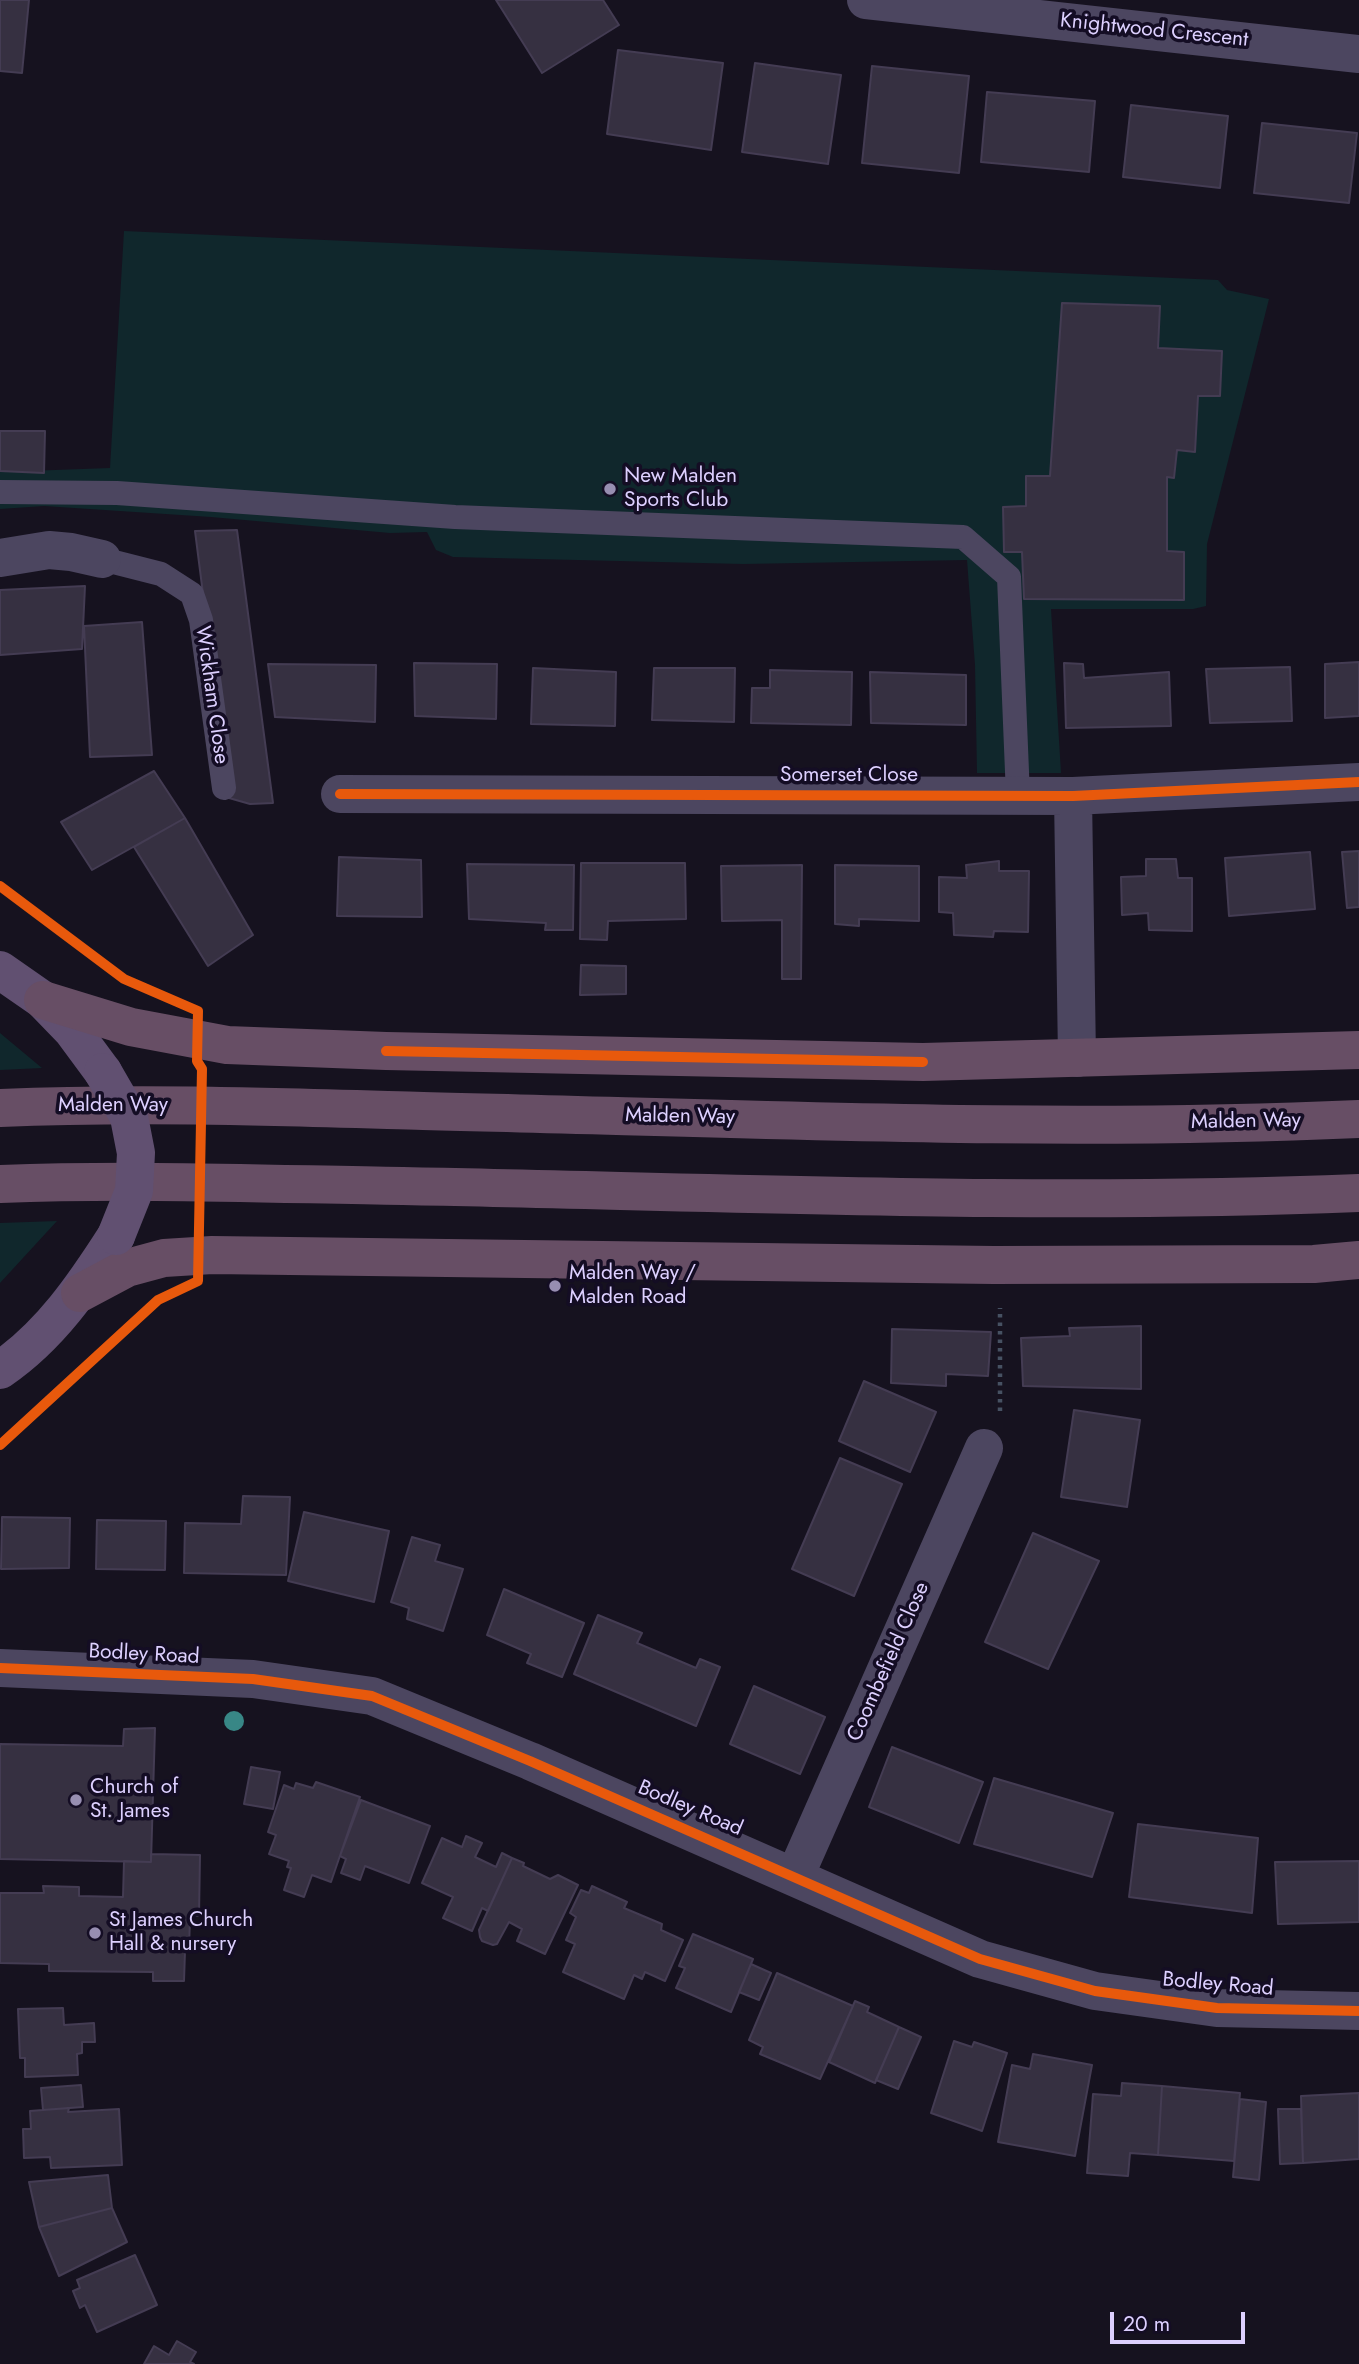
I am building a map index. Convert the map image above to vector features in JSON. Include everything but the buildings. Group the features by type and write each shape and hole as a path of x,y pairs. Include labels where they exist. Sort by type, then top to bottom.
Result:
{"highway":[{"path":"43,1000 131,1027 227,1045 909,1062 1359,1050"},
{"name":"Malden Way","path":"0,1108 220,1106 962,1124 1265,1124 1359,1119"},
{"path":"0,1184 219,1183 962,1197 1271,1197 1359,1193"},
{"path":"79,1293 128,1268 164,1258 212,1255 994,1265 1314,1264 1359,1260"}],"main road":[{"path":"0,970 43,1000 72,1030 103,1072 129,1117 136,1153 134,1191 116,1236 79,1293 39,1337 1,1370"}],"street":[{"name":"Knightwood Crescent","path":"866,0 1359,54"},
{"name":"Wickham Close","path":"0,558 49,550 102,559"},
{"name":"Somerset Close","path":"340,794 1073,796 1359,782"},
{"path":"1073,796 1077,1058"},
{"name":"Coombefield Close","path":"795,1876 984,1448"},
{"name":"Bodley Road","path":"0,1668 253,1679 372,1696 530,1761 980,1959 1095,1991 1217,2008 1359,2011"}],"lane":[{"path":"0,492 117,493 455,517 963,537 1009,577 1018,796"},
{"name":"Wickham Close","path":"102,559 161,574 191,594 201,620 224,788"}],"path":[{"path":"984,1448 1000,1412 1000,1295 994,1265"}],"green space":[{"name":"New Malden Sports Club","path":"124,231 1218,280 1227,290 1269,299 1207,544 1206,606 1193,609 1051,609 1061,773 977,773 975,665 967,560 743,564 453,557 436,550 427,532 390,533 44,506 0,509 0,472 110,468"},
{"path":"0,1033 42,1068 0,1070"},
{"path":"57,1221 0,1283 0,1223"}],"cycle path":[{"path":"340,794 1073,796 1359,782"},
{"path":"0,886 124,979 198,1011 197,1061 202,1069 198,1281 158,1300 0,1445"},
{"path":"386,1051 923,1062"},
{"path":"0,1668 253,1679 372,1696 530,1761 980,1959 1095,1991 1217,2008 1359,2011"}],"place":[{"name":"New Malden Sports Club","path":"610,489"},
{"name":"Malden Way / Malden Road","path":"555,1286"},
{"name":"Church of St. James","path":"76,1800"},
{"name":"St James Church Hall & nursery","path":"95,1933"}]}
